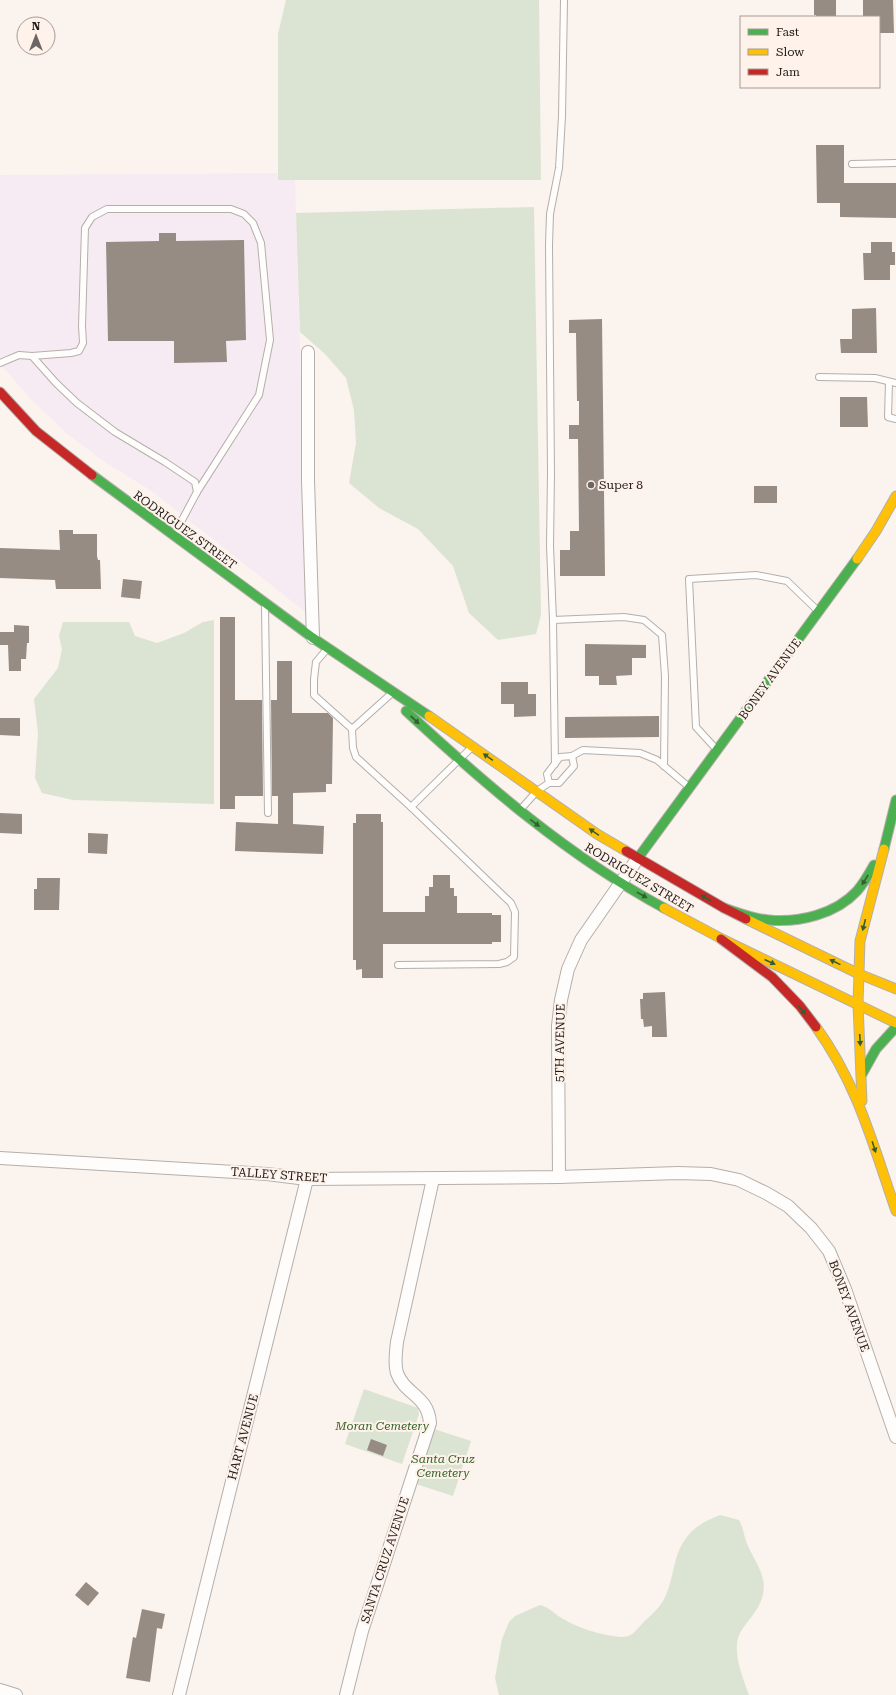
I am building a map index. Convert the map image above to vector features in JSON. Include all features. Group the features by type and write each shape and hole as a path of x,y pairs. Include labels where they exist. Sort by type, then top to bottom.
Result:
{"main road":[{"name":"RODRIGUEZ STREET","path":"0,392 36,431 75,463 173,536 391,694 473,746 597,834 724,908 859,974 896,989"},
{"path":"4,411 36,431"},
{"name":"BONEY AVENUE","path":"638,858 819,612 876,531 896,496"},
{"name":"RODRIGUEZ STREET","path":"391,694 460,760 520,811 580,857 621,884 721,939 896,1022"},
{"path":"862,1110 862,1076 858,1004 860,941 896,800"},
{"path":"724,908 757,918 789,921 812,916 833,908 851,897 863,885 885,847"},
{"path":"721,939 771,977 803,1010 833,1050 850,1082 862,1110 896,1210"},
{"path":"862,1076 868,1060 880,1042 896,1027"}],"street":[{"path":"308,352 308,480 313,638"},
{"name":"5TH AVENUE","path":"559,1177 558,1026 561,1000 568,969 581,940 638,858"},
{"name":"TALLEY STREET","path":"0,1158 267,1174 307,1179 559,1177"},
{"name":"BONEY AVENUE","path":"559,1177 678,1173 711,1174 739,1180 788,1206 811,1228 829,1251 845,1289 896,1437"},
{"name":"HART AVENUE","path":"179,1695 307,1179"},
{"name":"SANTA CRUZ AVENUE","path":"346,1695 362,1632 430,1423 429,1413 425,1405 404,1385 397,1372 395,1358 396,1342 433,1179"},
{"path":"0,1690 16,1695"}],"lane":[{"path":"555,764 553,620 550,546 551,466 549,246 550,214 559,168 562,124 564,0"},
{"path":"852,164 896,163"},
{"path":"0,363 19,355 32,356 79,351 83,343 82,326 85,228 92,217 107,209 231,209 244,214 253,223 261,243 270,340 259,395 197,492 173,536"},
{"path":"32,356 56,383 77,403 114,432 165,462 195,482 197,492"},
{"path":"819,377 875,378 896,383"},
{"path":"889,382 888,417 896,419"},
{"path":"718,750 696,727 689,579 756,575 787,581 819,612"},
{"path":"265,604 268,813"},
{"path":"553,620 624,617 644,620 662,635 665,676 664,766"},
{"path":"328,648 316,662 314,695 352,729 353,748 356,757 411,807 511,903 515,912 514,957 508,962 499,964 398,965"},
{"path":"352,729 391,694"},
{"path":"411,807 473,746"},
{"path":"549,782 547,774 560,757 572,756 583,750 640,753 657,760 690,787"},
{"path":"520,811 537,791 549,782 559,783 574,766 572,756"}],"shaded area":[{"path":"277,173 278,180 295,180 308,614 150,490 102,460 66,433 31,399 0,364 0,175"}],"green space":[{"path":"286,0 539,0 541,180 278,180 278,34"},
{"path":"534,207 541,615 536,634 498,640 469,613 453,566 418,529 379,508 349,483 356,443 354,410 346,378 325,354 300,332 296,213"},
{"path":"214,620 214,804 73,800 42,793 35,778 38,733 34,699 58,668 62,649 59,636 63,622 129,622 135,636 157,643 184,633 203,622"},
{"name":"Moran Cemetery","path":"364,1389 418,1408 419,1414 402,1464 345,1444"},
{"name":"Santa Cruz Cemetery","path":"434,1429 471,1441 453,1496 416,1484"},
{"path":"720,1515 739,1520 747,1543 760,1569 764,1587 759,1605 740,1633 738,1640 737,1656 749,1695 499,1695 495,1678 502,1639 509,1622 515,1616 540,1605 583,1629 613,1636 629,1636 655,1611 663,1601 667,1594 677,1555 684,1541 691,1532 700,1525"}],"building":[{"path":"814,0 836,0 836,16 814,15"},
{"path":"863,0 893,0 894,33 880,33 880,16 863,16"},
{"path":"816,145 844,145 844,183 896,183 896,218 840,217 840,203 817,203"},
{"path":"159,233 176,233 176,241 244,240 246,340 226,341 227,362 174,363 174,341 108,341 106,242 159,241"},
{"path":"871,242 892,242 892,252 895,252 895,265 890,265 890,280 864,280 863,253 871,253"},
{"path":"876,308 877,353 841,353 840,339 852,339 852,309"},
{"name":"Super 8","path":"602,319 605,576 560,576 560,550 570,550 570,531 579,531 578,439 569,439 569,425 579,425 579,401 577,401 576,333 569,333 569,320"},
{"path":"840,397 867,397 868,427 840,427"},
{"path":"754,486 777,486 777,503 754,503"},
{"path":"59,530 73,530 73,534 97,534 97,556 98,560 100,560 101,589 56,589 55,580 0,578 0,548 60,550"},
{"path":"123,579 142,581 140,599 121,597"},
{"path":"220,617 235,617 235,700 262,700 263,796 235,796 235,809 220,809"},
{"path":"14,625 29,626 29,643 27,643 26,659 21,659 21,671 9,671 8,645 0,645 0,632 14,632"},
{"path":"585,644 646,645 646,658 632,658 632,675 616,676 617,685 599,685 599,676 585,676"},
{"path":"277,661 292,661 292,713 328,713 333,718 332,784 326,784 326,792 293,793 293,824 324,826 323,854 235,851 236,822 278,824 278,796 272,796 271,700 277,700"},
{"path":"501,682 528,682 528,694 536,694 536,716 514,717 514,704 501,704"},
{"path":"659,716 659,737 565,738 565,717"},
{"path":"0,718 20,718 20,736 0,735"},
{"path":"0,813 22,814 22,834 0,833"},
{"path":"356,814 381,814 381,822 383,822 383,912 425,912 425,896 429,896 429,887 433,887 433,875 450,875 450,888 454,888 454,896 457,896 457,913 492,913 492,915 501,915 501,942 492,942 492,944 383,944 383,978 362,978 362,969 356,970 356,960 353,960 353,823 356,823"},
{"path":"88,833 108,834 107,854 88,853"},
{"path":"37,878 60,878 59,910 34,910 34,889 37,889"},
{"path":"665,992 667,1037 652,1037 652,1026 644,1027 643,1019 641,1019 640,999 643,999 643,993"},
{"path":"371,1439 387,1445 383,1456 367,1450"},
{"path":"86,1582 99,1593 88,1606 75,1595"},
{"path":"142,1609 165,1614 162,1629 157,1628 150,1682 126,1678 133,1637 136,1638"}],"traffic: fast":[{"path":"92,475 313,638 429,716"},
{"path":"638,858 857,559"},
{"path":"406,711 467,766 529,818 594,866 664,908"},
{"path":"884,849 896,800"},
{"path":"724,908 752,917 781,921 816,915 839,906 848,899 862,885 874,865"},
{"path":"862,1074 876,1049 896,1027"}],"traffic: slow":[{"path":"857,559 876,531 896,496"},
{"path":"429,716 597,834 626,851"},
{"path":"862,1101 858,1004 860,941 884,849"},
{"path":"664,908 722,939 896,1023"},
{"path":"746,919 859,974 896,989"},
{"path":"816,1027 831,1049 854,1093 872,1139 896,1211"}],"traffic: jam":[{"path":"0,392 36,431 92,475"},
{"path":"626,851 724,908 746,919"},
{"path":"721,939 772,977 800,1006 816,1027"}],"place":[{"name":"Super 8","path":"591,485"}]}
